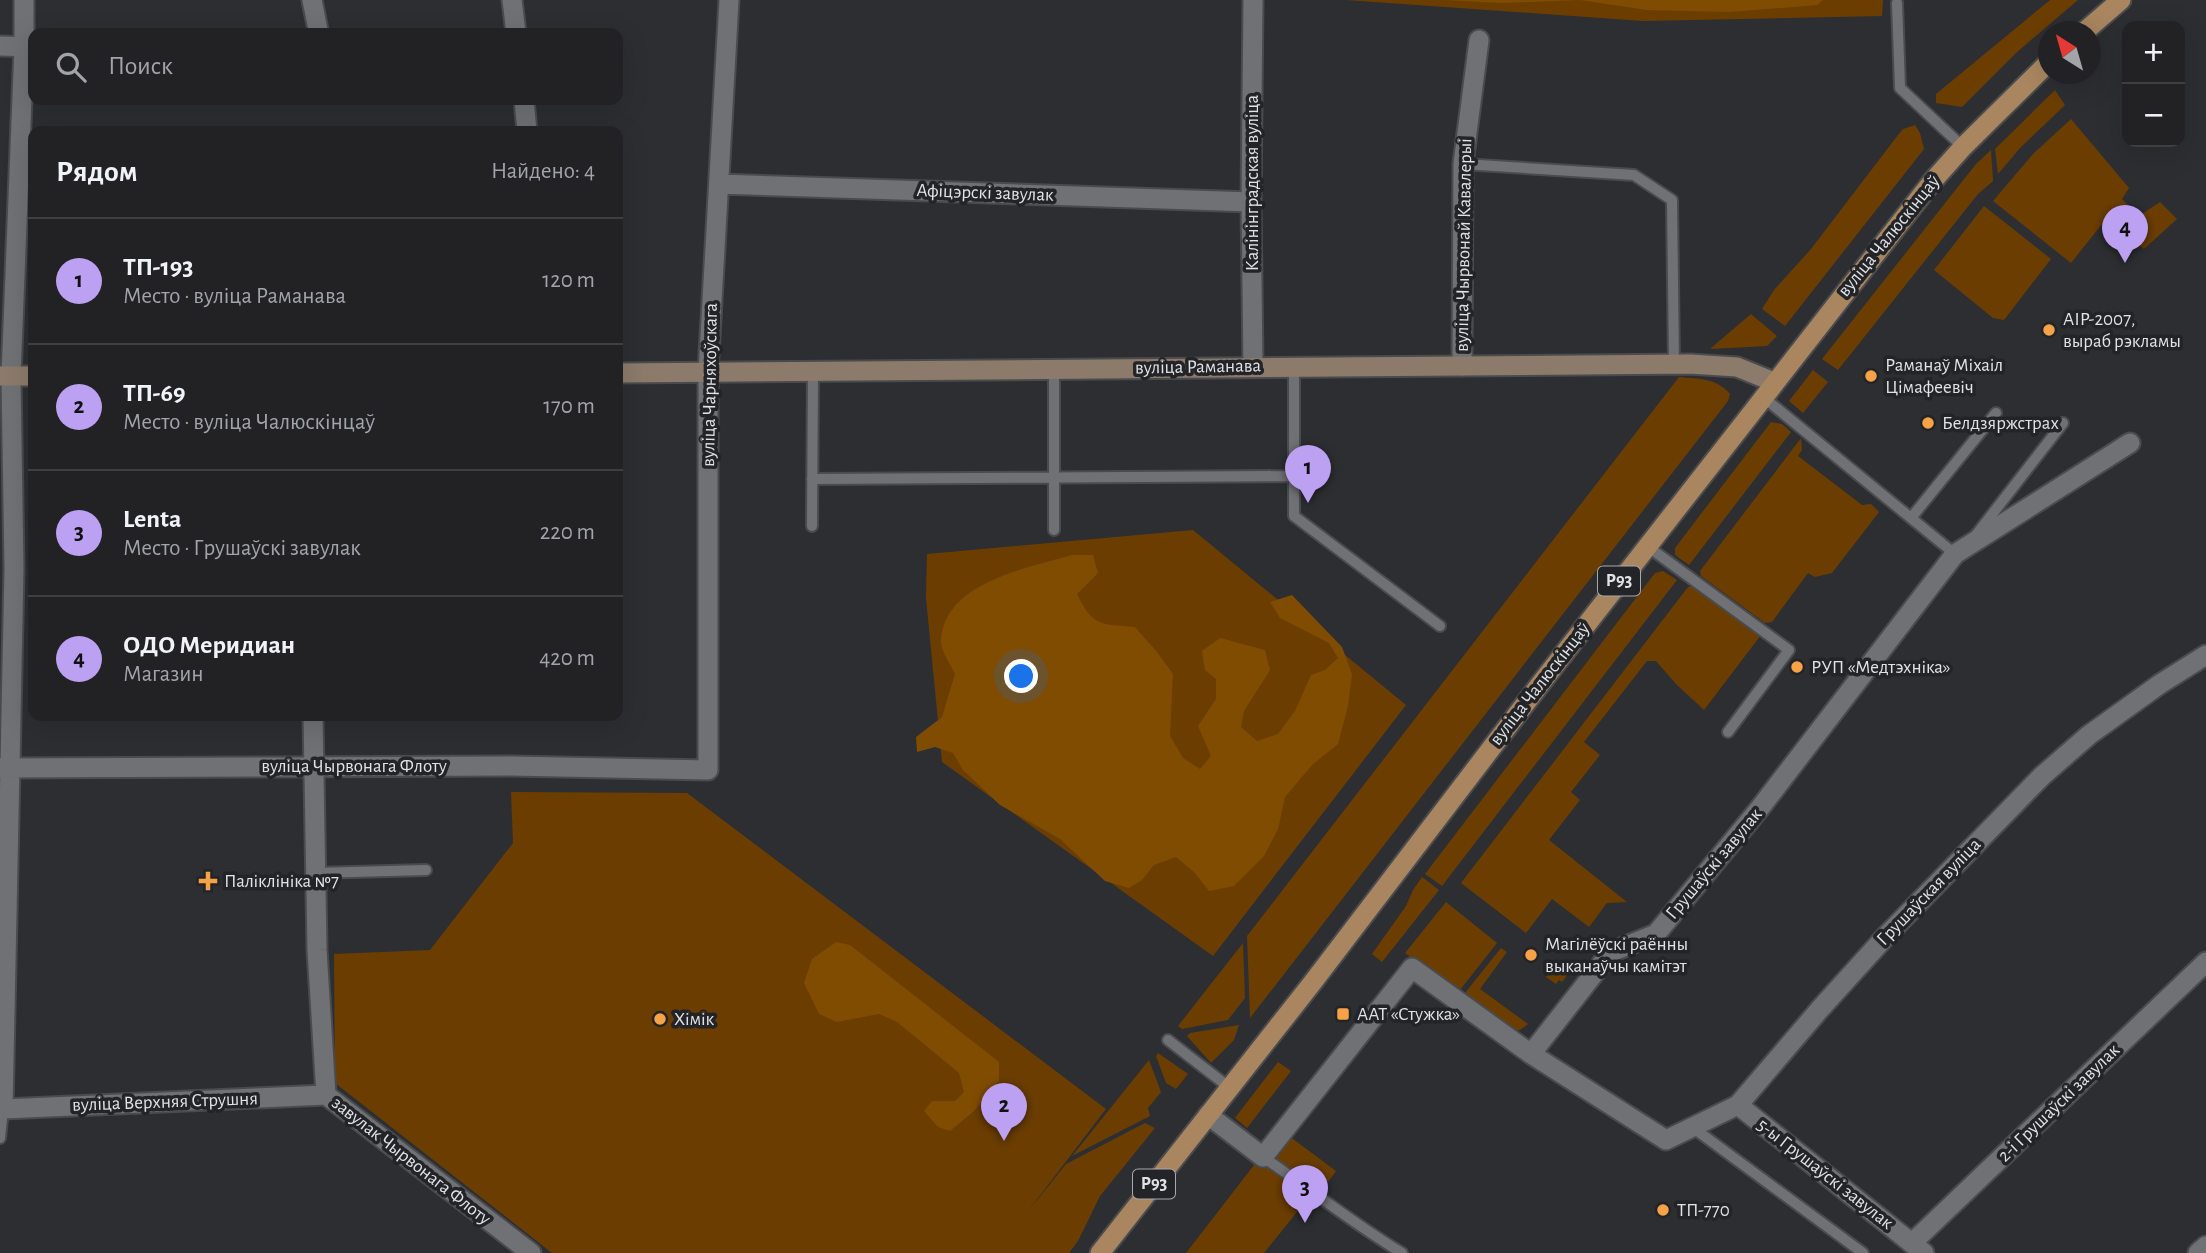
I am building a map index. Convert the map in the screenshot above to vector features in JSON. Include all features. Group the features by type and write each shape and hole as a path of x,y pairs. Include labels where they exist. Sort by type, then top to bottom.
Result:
{"main road":[{"path":"2097,21 2121,0"},
{"name":"вуліца Чалюскінцаў","path":"1100,1253 1914,204 1963,147 2038,74"},
{"name":"вуліца Раманава","path":"623,373 1674,364 1737,367 1769,390"},
{"path":"6,376 28,376"}],"street":[{"path":"24,0 28,38"},
{"path":"312,0 318,28"},
{"path":"512,0 515,28"},
{"name":"вуліца Чарняхоўскага","path":"708,770 708,372 729,0"},
{"name":"Калінінградская вуліца","path":"1253,0 1253,366"},
{"name":"вуліца Чырвонай Кавалерыі","path":"1462,366 1462,164 1479,40"},
{"path":"0,46 28,47"},
{"path":"1,1109 7,569 6,376 28,61"},
{"path":"524,105 527,126"},
{"name":"Афіцэрскі завулак","path":"719,184 1251,202"},
{"name":"Грушаўскі завулак","path":"1531,1054 1611,953 1656,934 1760,808 1961,550 2130,443"},
{"name":"Грушаўская вуліца","path":"1531,1054 1666,1140 1738,1105 1887,935 2042,776 2089,735 2206,655"},
{"name":"завулак Чырвонага Флоту","path":"313,721 317,950 326,1095 531,1253"},
{"name":"вуліца Чырвонага Флоту","path":"5,768 511,766 708,770"},
{"name":"2-і Грушаўскі завулак","path":"1918,1248 2206,962"},
{"path":"1208,1115 1264,1157 1412,968 1531,1054"},
{"name":"вуліца Верхняя Струшня","path":"1,1109 326,1095"},
{"name":"5-ы Грушаўскі завулак","path":"1738,1105 1918,1248"},
{"path":"2198,1253 2206,1246"}],"lane":[{"path":"1897,3 1900,88 1963,147"},
{"path":"1462,164 1634,175 1672,200 1674,364"},
{"path":"1294,367 1294,516 1440,626"},
{"path":"1054,369 1054,530"},
{"path":"813,372 813,526"},
{"path":"1769,390 1911,518 1961,550 2063,423"},
{"path":"1911,518 1996,413"},
{"path":"812,479 1292,476"},
{"path":"1647,546 1788,650 1728,732"},
{"path":"315,873 426,870"},
{"path":"1168,1040 1230,1088"},
{"path":"0,1138 1,1109"},
{"path":"1692,1127 1863,1253"},
{"path":"1264,1157 1368,1233 1402,1253"}],"shaded area":[{"path":"1346,0 1883,0 1882,16 1643,21"},
{"path":"1445,0 1580,0 1502,3"},
{"path":"1580,0 1823,0 1817,5 1730,12 1647,10"},
{"path":"2050,0 2078,0 2053,21 2038,21 2038,34 1962,107 1936,103 1936,94"},
{"path":"2055,90 2065,105 2020,148 1998,174 1995,149"},
{"path":"2071,119 2129,188 2122,199 2139,216 2160,202 2177,219 2144,249 2106,219 2071,263 1993,201 2033,154"},
{"path":"1915,125 1924,149 1785,326 1762,309 1774,290 1811,249 1903,129"},
{"path":"1991,150 1993,181 1978,194 1838,370 1822,359 1976,164"},
{"path":"1984,206 2051,259 2004,320 1993,318 1934,270"},
{"path":"1751,314 1777,336 1767,346 1710,349"},
{"path":"1813,370 1828,382 1803,413 1789,401"},
{"path":"1679,377 1707,380 1719,385 1730,394 1728,401 1250,1018 1247,936"},
{"path":"1771,422 1782,424 1791,432 1689,565 1675,555 1675,548"},
{"path":"1801,438 1802,450 1798,456 1862,505 1871,504 1879,512 1832,573 1815,577 1808,573 1772,622 1765,623 1701,576 1700,571"},
{"path":"1193,530 1406,705 1213,956 942,762 926,598 927,554"},
{"path":"1072,555 1093,555 1098,573 1077,594 1088,613 1099,622 1135,627 1173,674 1170,736 1183,758 1200,769 1211,756 1198,726 1216,699 1216,679 1205,670 1202,651 1220,638 1265,650 1270,670 1244,711 1241,727 1257,741 1278,734 1295,711 1311,675 1325,670 1338,658 1329,643 1280,618 1270,602 1292,595 1342,647 1352,674 1348,706 1338,744 1312,765 1285,797 1278,829 1264,856 1234,886 1209,891 1195,873 1176,857 1154,865 1142,880 1129,888 1105,881 1060,839 1000,805 963,770 953,753 935,747 917,752 916,737 942,717 955,674 944,653 941,640 946,620 957,604 973,591 1012,572"},
{"path":"1663,571 1677,580 1442,886 1425,874 1655,573"},
{"path":"1693,586 1761,635 1704,710 1656,661 1647,661 1584,742 1600,755 1571,792 1580,800 1549,840 1627,902 1607,903 1589,927 1552,899 1526,933 1461,883 1688,587"},
{"name":"Хімік","path":"511,792 687,793 1106,1109 1026,1214 1066,1164 1145,1123 1155,1128 1100,1196 1078,1241 1069,1253 552,1253 335,1083 334,954 430,950 513,843"},
{"path":"1422,877 1439,890 1382,962 1372,954 1406,906"},
{"path":"1446,902 1497,943 1460,990 1423,962 1420,964 1405,953"},
{"path":"836,942 850,945 999,1062 999,1081 974,1111 950,1131 938,1127 924,1111 932,1101 955,1101 964,1092 959,1073 897,1022 879,1014 837,1022 819,1014 804,983 812,959"},
{"path":"1243,943 1245,998 1228,1020 1182,1029 1178,1026"},
{"path":"1501,948 1507,952 1480,989 1528,1024 1520,1030 1514,1030 1465,993"},
{"path":"1561,963 1571,970 1562,982 1559,980 1556,984 1546,977 1556,964 1558,966"},
{"path":"1239,1025 1234,1040 1211,1063 1187,1036 1190,1033"},
{"path":"1158,1053 1188,1074 1176,1089 1166,1083 1156,1056"},
{"path":"1149,1060 1161,1092 1148,1108 1150,1116 1072,1156"},
{"path":"1278,1062 1291,1071 1247,1128 1235,1118"},
{"path":"1281,1130 1336,1171 1319,1195 1301,1207 1264,1253 1186,1253"}],"place":[{"name":"ОДО Меридиан","path":"2125,263"},
{"name":"АІР-2007, выраб рэкламы","path":"2049,330"},
{"name":"Раманаў Міхаіл Цімафеевіч","path":"1871,376"},
{"name":"Белдзяржстрах","path":"1928,423"},
{"name":"ТП-193","path":"1308,503"},
{"name":"РУП «Медтэхніка»","path":"1797,667"},
{"name":"Паліклініка №7","path":"208,881"},
{"name":"Магілёўскі раённы выканаўчы камітэт","path":"1531,955"},
{"name":"ААТ «Стужка»","path":"1343,1014"},
{"name":"Хімік","path":"660,1019"},
{"name":"ТП-69","path":"1004,1141"},
{"name":"ТП-770","path":"1663,1210"},
{"name":"Lenta","path":"1305,1223"}]}
